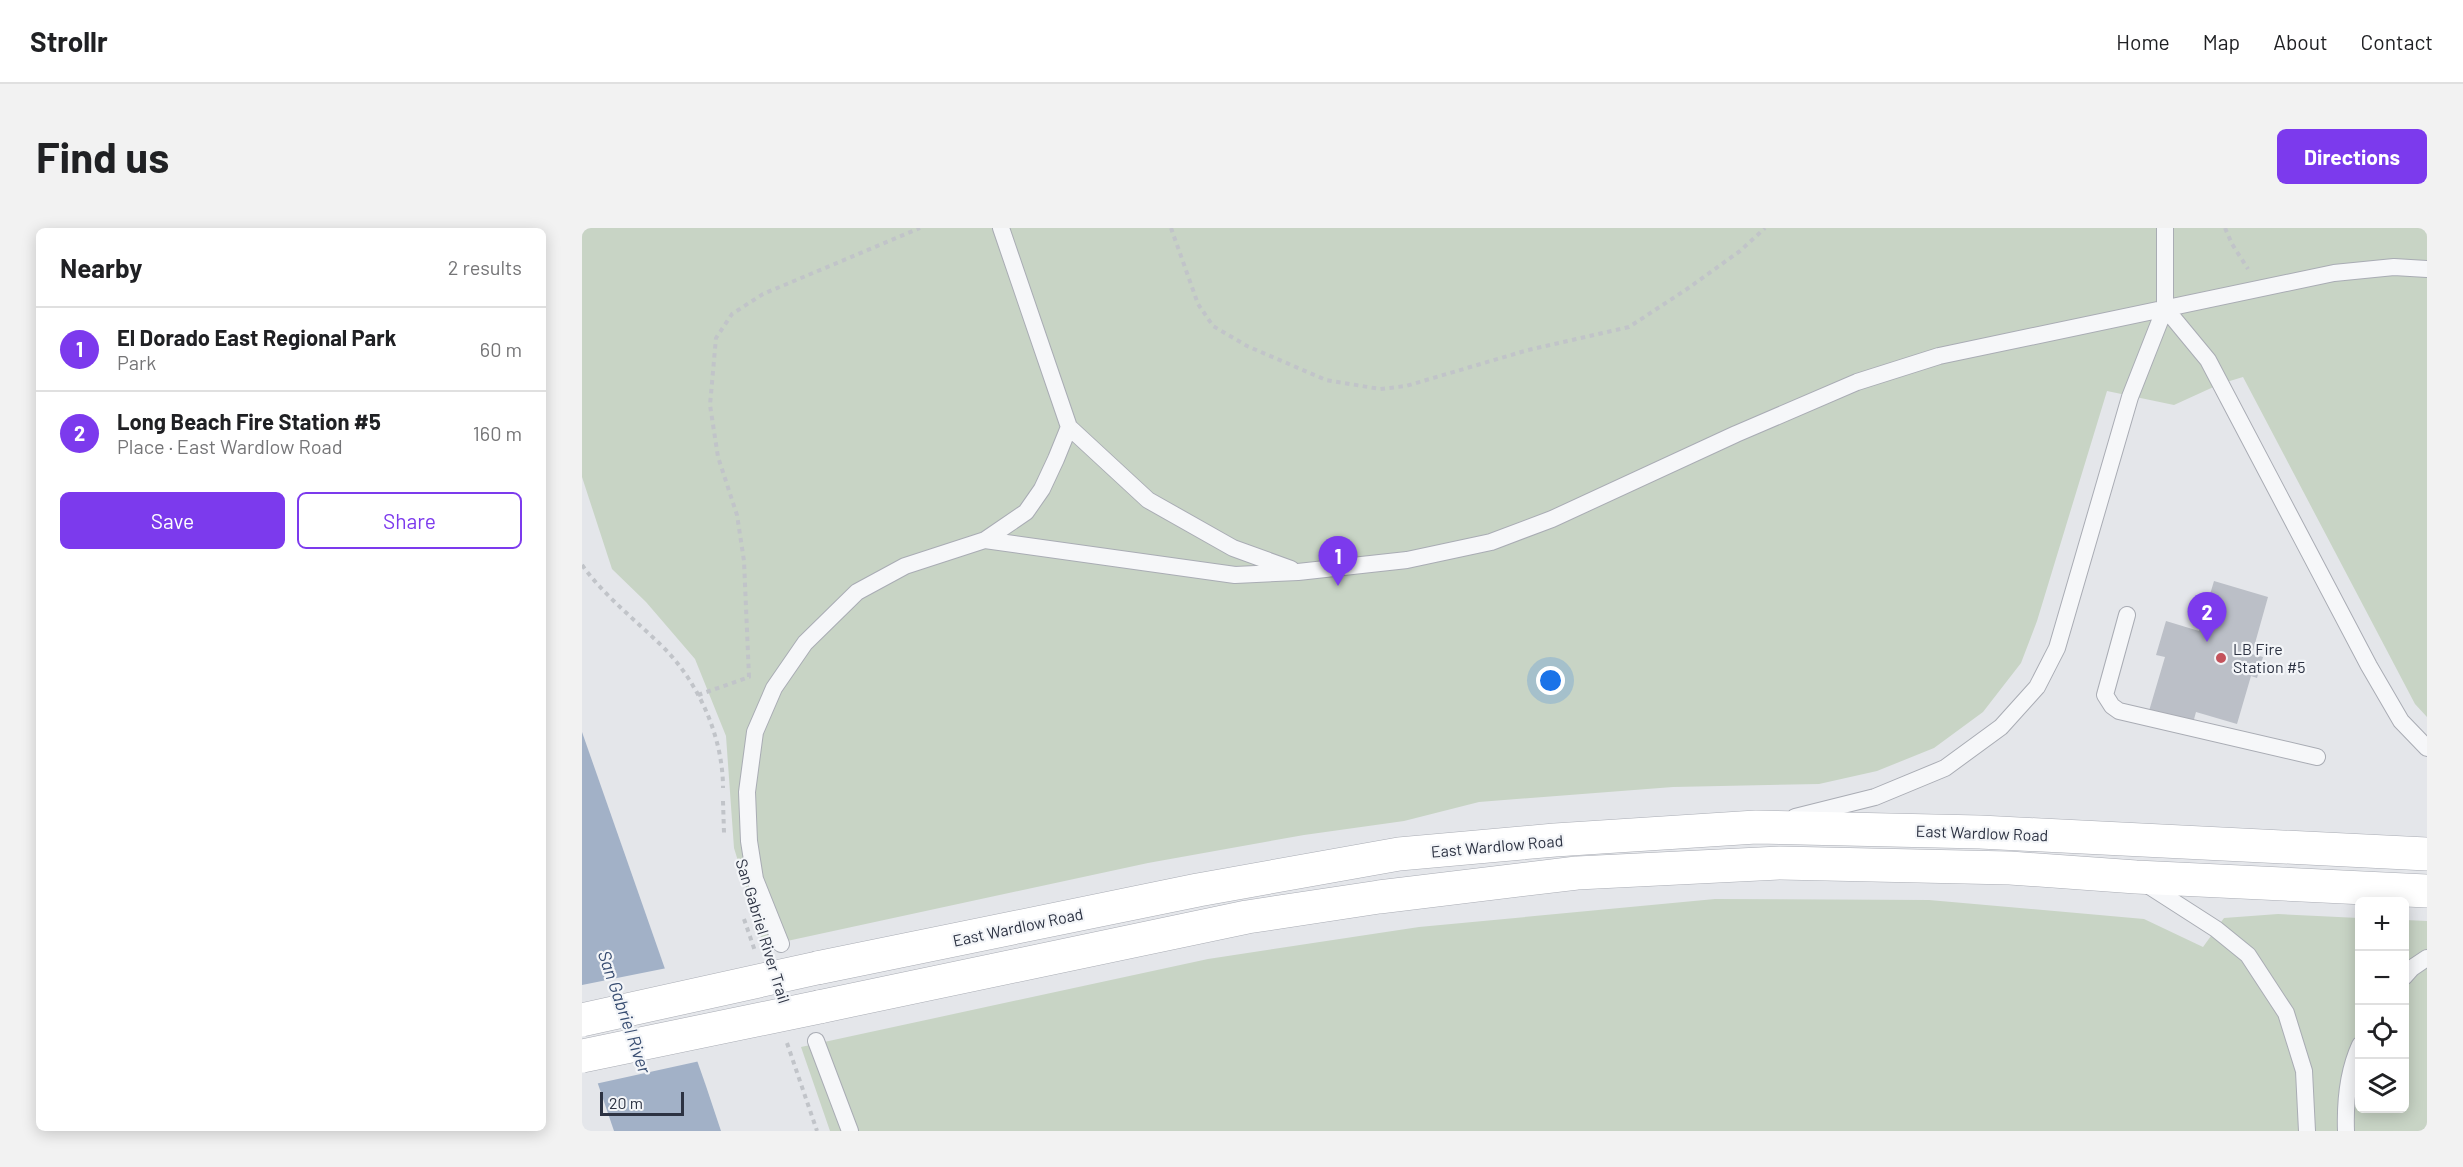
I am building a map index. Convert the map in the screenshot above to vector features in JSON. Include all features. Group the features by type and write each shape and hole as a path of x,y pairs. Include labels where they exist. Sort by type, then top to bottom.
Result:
{"main road":[{"name":"East Wardlow Road","path":"582,1020 817,968 1198,890 1399,854 1555,840 1756,827 1992,833 2427,854"},
{"name":"East Wardlow Road","path":"582,1056 1247,917 1378,897 1577,873 1779,863 2010,868 2136,877 2427,891"}],"lane":[{"path":"1000,228 1069,427 1148,500 1233,548 1298,572"},
{"path":"1756,827 1875,797 1945,768 2001,727 2037,687 2057,648 2130,397 2165,308 2165,228"},
{"path":"985,540 1235,575 1298,572 1407,560 1491,542 1552,519 1736,434 1857,382 1939,356 2334,273 2394,267 2427,269"},
{"path":"2165,308 2208,360 2369,666 2401,721 2427,748"},
{"path":"782,944 755,879 749,841 747,792 755,732 774,688 805,643 857,592 905,566 985,540 1026,512 1047,479 1069,427"},
{"path":"2127,615 2105,694 2112,706 2119,711 2317,757"},
{"path":"2136,877 2216,929 2248,955 2286,1013 2304,1071 2307,1131"},
{"path":"2409,971 2427,958"},
{"path":"816,1041 850,1131"},
{"path":"2346,1131 2345,1110 2355,1058"}],"path":[{"path":"698,695 749,677 744,561 736,515 718,457 710,405 716,338 732,314 763,294 920,228"},
{"path":"1171,228 1198,304 1213,326 1247,346 1326,380 1380,389 1406,386 1528,350 1629,327 1740,251 1765,228"},
{"path":"2225,228 2255,289"},
{"name":"San Gabriel River Trail","path":"582,565 612,601 666,651 685,674 698,695 716,738 720,759 724,840"},
{"name":"San Gabriel River Trail","path":"741,909 756,952"},
{"path":"786,1040 817,1131"}],"green space":[{"path":"582,228 2427,228 2427,717 2415,704 2243,377 2220,384 2174,405 2107,391 2037,621 2021,663 1983,712 1934,748 1877,771 1819,784 1673,787 1479,802 1404,821 1304,835 1148,863 764,946 734,848 726,736 695,659 646,602 612,569 582,477"},
{"path":"1715,899 1929,900 2144,919 2203,947 2224,918 2278,914 2355,918 2355,1113 2409,1113 2409,920 2427,921 2427,1131 830,1131 801,1047 1208,959 1419,927"}],"water":[{"name":"San Gabriel River","path":"582,732 721,1131 614,1131 582,1037"}],"pier":[{"path":"667,968 700,1061 595,1084 582,1046 582,985"}],"building":[{"path":"2214,581 2268,597 2252,654 2263,657 2257,678 2251,676 2237,724 2196,712 2193,723 2149,711 2165,657 2156,655 2166,621 2199,631"}],"place":[{"name":"El Dorado East Regional Park","path":"1338,586"},
{"name":"Long Beach Fire Station #5","path":"2207,642"},
{"name":"LB Fire Station #5","path":"2221,658"}]}
